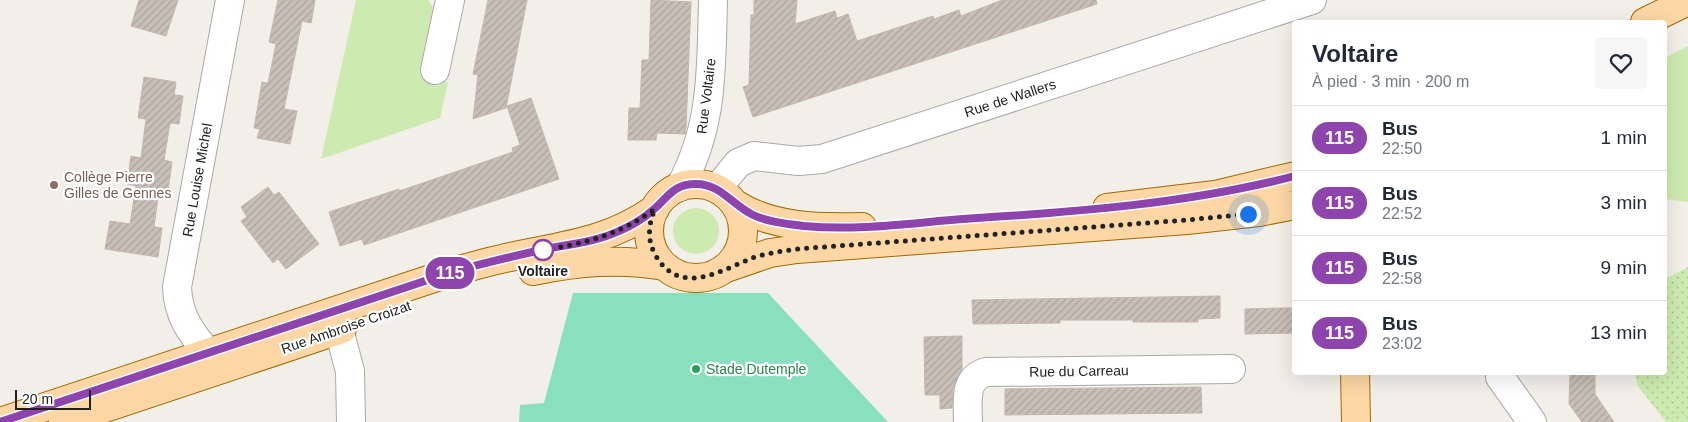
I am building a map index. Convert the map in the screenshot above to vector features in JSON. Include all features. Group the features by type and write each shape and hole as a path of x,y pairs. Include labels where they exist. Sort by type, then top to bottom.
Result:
{"main road":[{"path":"1653,20 1688,1"},
{"path":"1292,177 1215,195 1069,212 870,226 824,227 762,218 726,197 695,184 680,187 666,196 655,209 650,223 650,239 655,254 664,266 678,275 695,279 711,276 726,268 770,253 797,249 1187,220 1259,212 1292,206"},
{"path":"726,197 742,218 744,234 740,250 726,268"},
{"name":"Rue Ambroise Croizat","path":"0,422 452,272 505,258 606,236 629,226 655,209"},
{"name":"Rue Ambroise Croizat","path":"63,422 472,285 556,267 602,261 640,262 664,266"},
{"path":"1356,375 1356,422"}],"street":[{"name":"Rue Louise Michel","path":"208,353 192,335 182,316 177,287 230,0"},
{"path":"434,70 450,0"},
{"name":"Rue Voltaire","path":"680,187 695,159 706,122 711,72 713,0"},
{"name":"Rue de Wallers","path":"726,197 738,163 754,156 798,161 822,159 1312,0"},
{"path":"339,330 350,371 351,422"},
{"name":"Rue du Carreau","path":"968,422 969,385 975,377 986,372 1231,369"},
{"path":"1500,377 1532,422"}],"green space":[{"path":"356,0 428,0 438,15 427,78 448,82 440,118 321,159"},
{"path":"1688,46 1688,202 1667,199 1667,57"},
{"path":"701,208 713,214 718,222 718,240 713,248 705,253 691,254 679,248 674,240 673,226 679,214 687,209"},
{"path":"1688,267 1688,422 1666,422 1638,386 1635,375 1667,375 1667,278"},
{"name":"Stade Dutemple","path":"573,293 768,293 888,422 519,422 520,405 544,403"}],"building":[{"path":"139,0 178,0 166,36 131,26"},
{"path":"278,0 315,0 311,23 302,21 284,109 297,111 290,144 257,138 260,129 254,128 262,82 268,83 276,44 269,42"},
{"path":"488,0 527,0 506,108 473,119 478,75 473,74"},
{"path":"651,0 691,2 686,128 685,134 657,133 656,140 628,140 629,108 640,108 642,60 649,60"},
{"path":"754,0 797,0 795,24 835,11 837,18 848,14 857,41 933,16 934,19 959,10 961,16 1002,0 1096,0 1097,4 753,117 743,87 749,85 751,15 754,15"},
{"path":"144,77 176,82 174,95 183,96 179,124 170,123 164,160 172,162 168,190 159,189 154,227 162,228 158,257 105,249 110,221 130,224 136,186 127,184 131,156 141,158 146,119 138,118"},
{"path":"531,98 559,179 364,245 362,239 340,246 329,212 399,189 399,191 513,152 512,148 520,145 507,106"},
{"path":"268,187 274,195 279,192 319,244 286,269 278,259 273,263 241,221 247,217 241,207"},
{"path":"1220,296 1220,318 1198,319 1198,322 1060,320 1060,323 973,324 972,300"},
{"path":"1292,308 1292,333 1245,334 1245,309"},
{"path":"962,336 962,369 953,388 952,408 940,409 940,395 925,395 924,337"},
{"path":"1570,375 1595,375 1595,394 1614,422 1582,422 1569,404"},
{"path":"1201,387 1202,413 1005,415 1005,389"}],"bus line":[{"name":"115","path":"0,422 452,272 502,259 592,240 618,232 655,209 672,191 687,185 703,185 717,189 735,204 751,214 762,218 804,226 844,227 1069,212 1168,202 1215,195 1292,177"}],"place":[{"name":"Collège Pierre Gilles de Gennes","path":"54,185"},
{"name":"Voltaire","path":"543,250"},
{"name":"Stade Dutemple","path":"696,369"}],"route":[{"path":"543,250 592,240 618,232 655,209 649,231 651,246 655,254 664,266 671,271 686,278 695,279 711,276 758,256 783,250 1248,214"}]}
